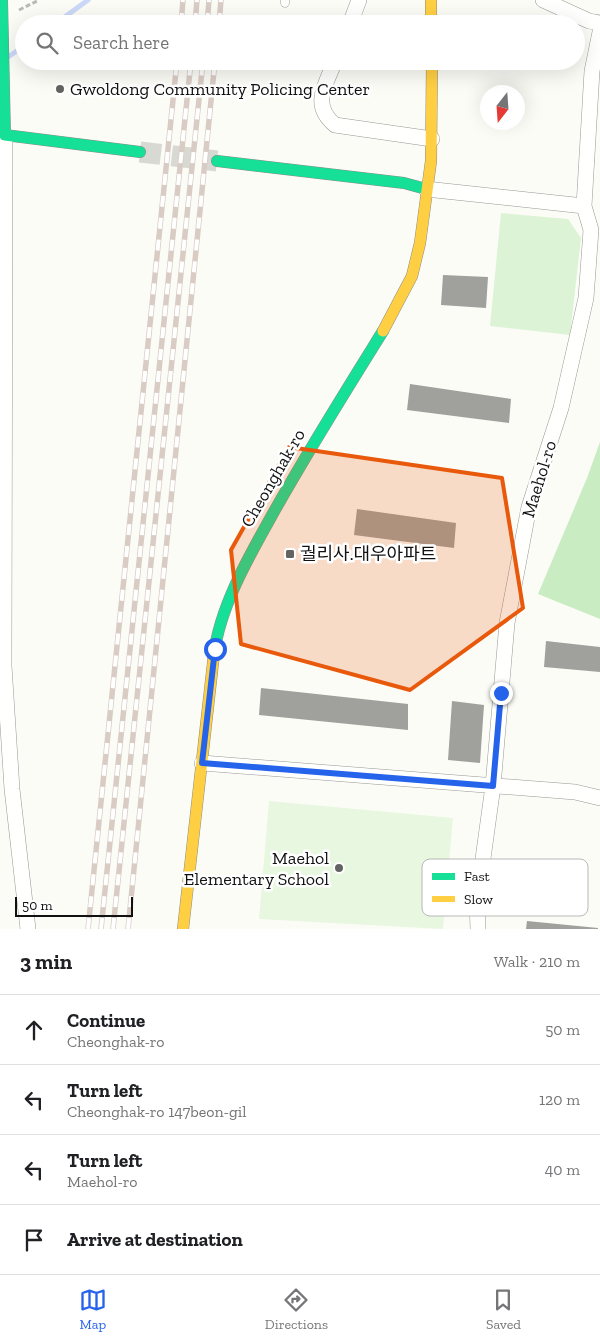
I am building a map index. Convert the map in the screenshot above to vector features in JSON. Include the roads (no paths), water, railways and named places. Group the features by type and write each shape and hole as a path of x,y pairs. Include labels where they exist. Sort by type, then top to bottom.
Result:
{"street":[{"path":"2,0 2,78 6,135 4,666 12,789 28,929"},
{"path":"354,15 360,0"},
{"path":"431,0 431,15"},
{"path":"543,0 576,15"},
{"path":"585,19 600,24"},
{"name":"Maehol-ro","path":"483,859 493,786 507,623 518,563 529,507 561,408 586,298 591,230 584,206 592,71 600,32"},
{"path":"332,70 321,97 325,116 335,125 432,139"},
{"name":"Cheonghak-ro","path":"182,929 215,649 230,598 247,560 297,470 391,317 412,276 420,243 431,161 432,70"},
{"path":"6,135 140,152"},
{"path":"217,161 404,183 426,189 584,206"},
{"path":"202,763 575,792 600,798"},
{"name":"Maehol-ro","path":"478,916 478,929"}],"waterway":[{"path":"67,15 88,0"},
{"path":"8,57 15,52"}],"tunnel":[{"path":"140,152 217,161"}],"railway":[{"path":"182,15 183,0"},
{"path":"196,15 197,0"},
{"path":"208,15 209,0"},
{"path":"220,15 221,0"},
{"path":"88,929 176,70"},
{"path":"101,929 190,70"},
{"path":"113,929 202,70"},
{"path":"128,929 214,70"}],"place":[{"name":"Gwoldong Community Policing Center","path":"60,89"},
{"name":"궐리사.대우아파트","path":"290,554"},
{"name":"Maehol Elementary School","path":"339,868"}]}
